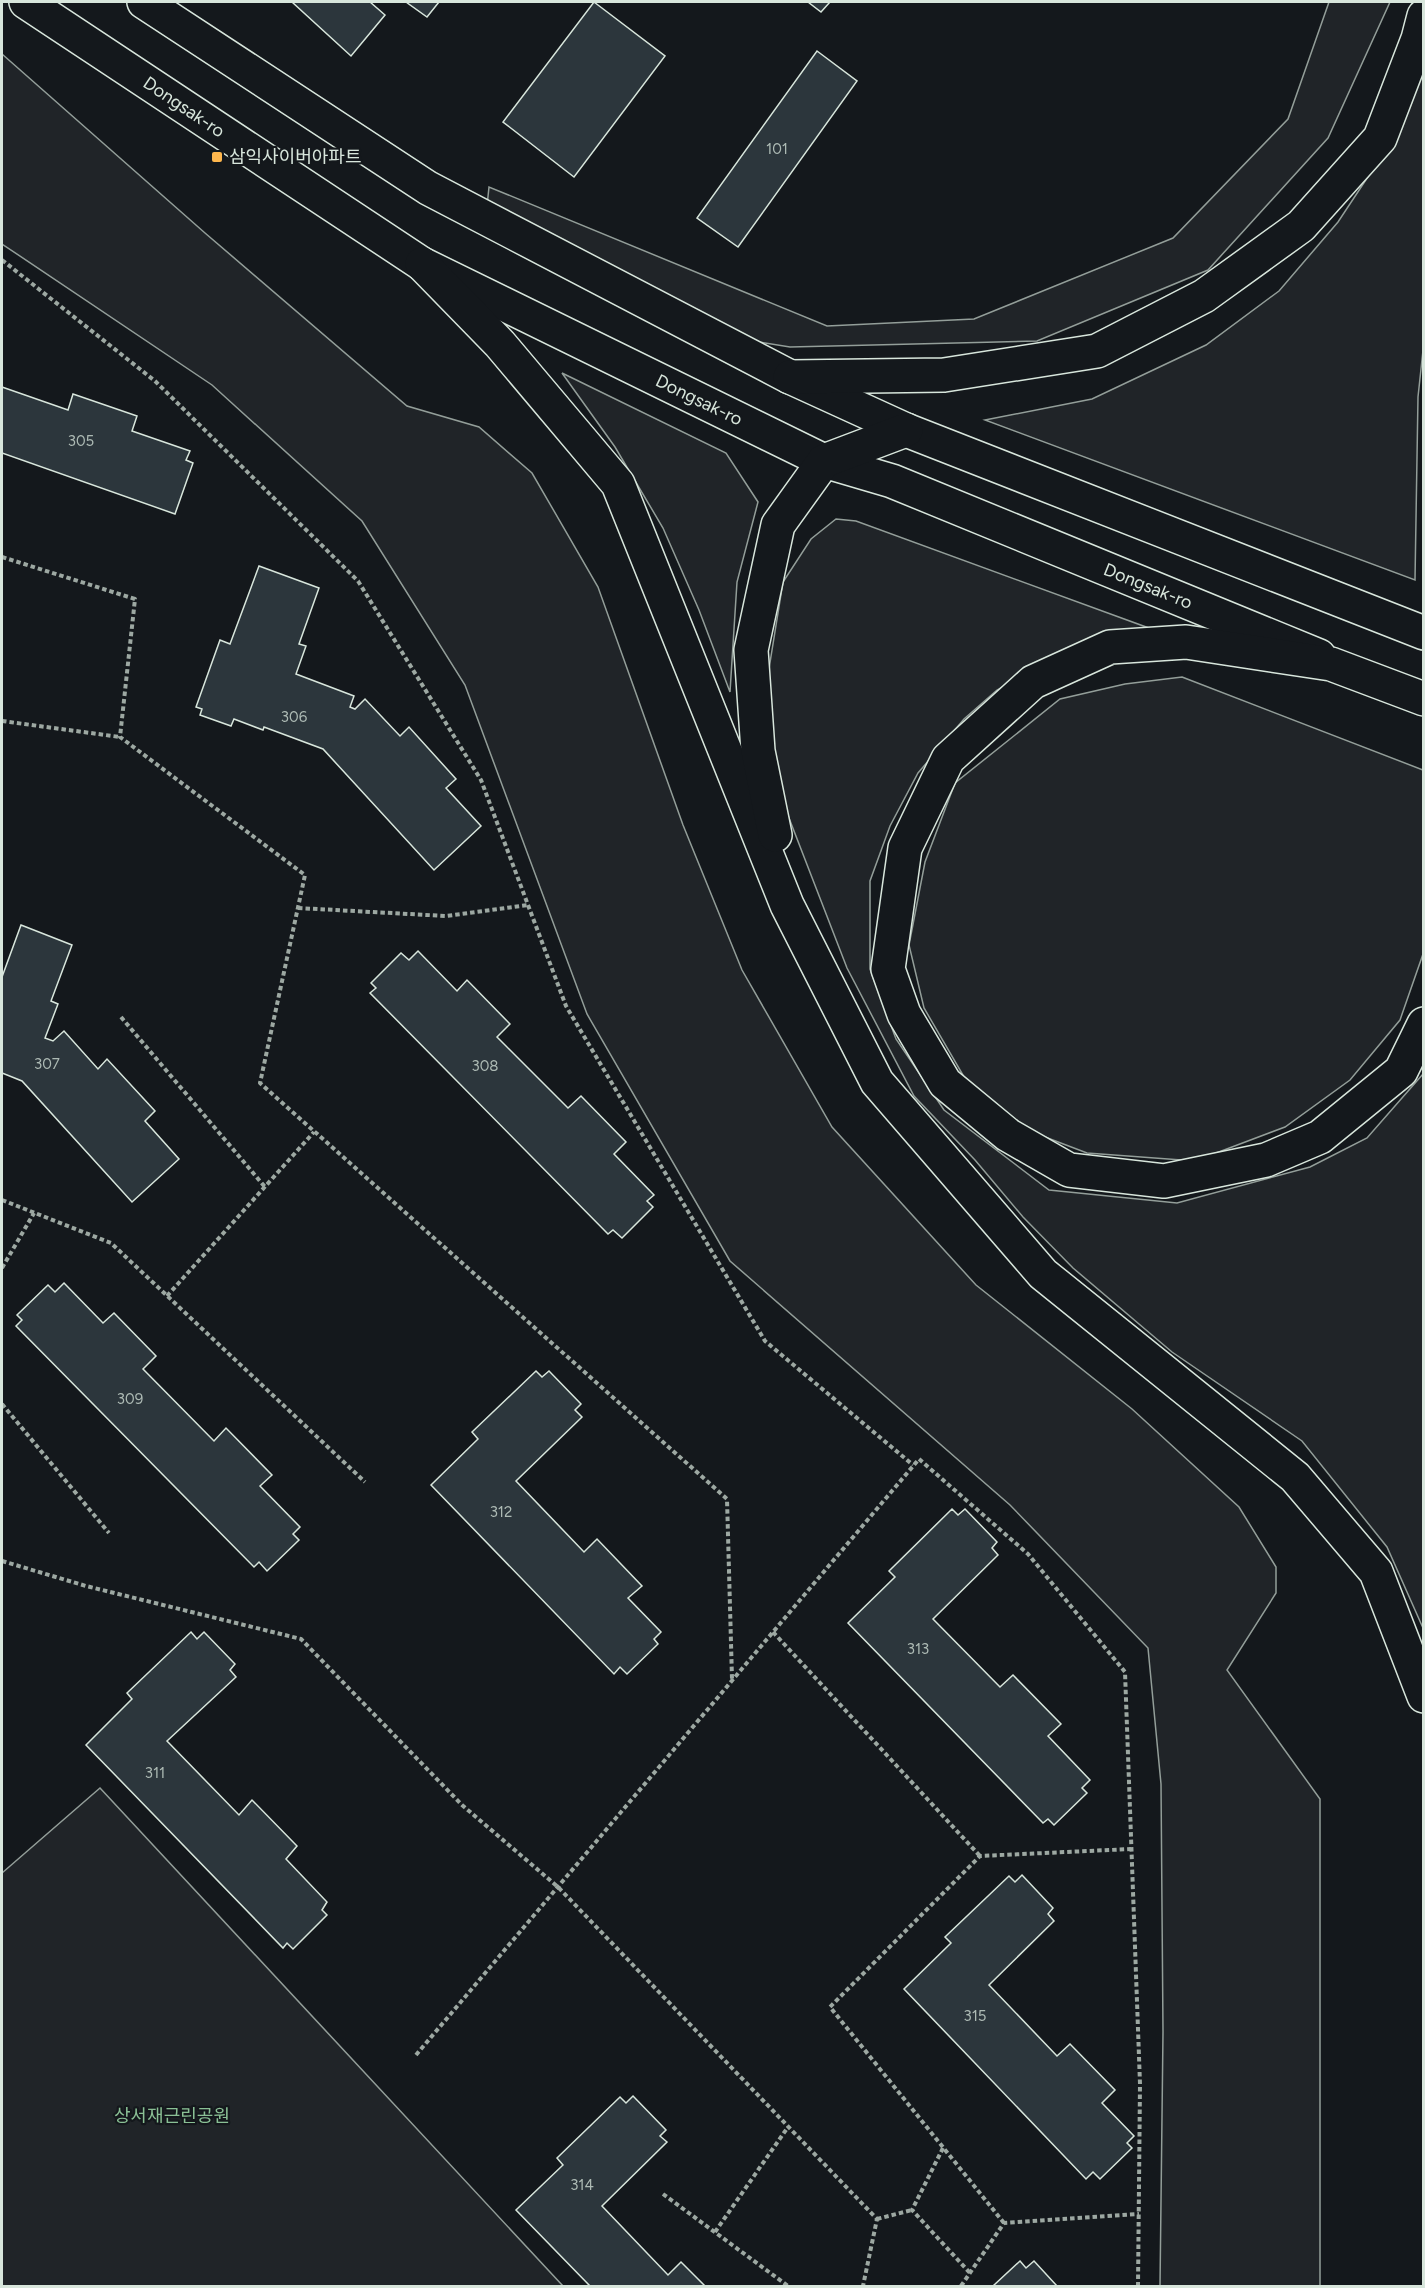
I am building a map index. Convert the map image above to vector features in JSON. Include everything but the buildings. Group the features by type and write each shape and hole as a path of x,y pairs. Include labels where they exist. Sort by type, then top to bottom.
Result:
{"main road":[{"name":"Dongsak-ro","path":"26,2 422,264 824,461 892,480 1424,699"},
{"path":"144,2 429,188 790,377 906,430 1424,633"},
{"path":"790,377 944,375 1097,351 1204,296 1301,226 1380,138 1418,39 1424,16"},
{"path":"422,264 500,344 618,484 787,904 877,1082 1043,1274 1295,1477 1376,1572 1424,1696"},
{"path":"787,904 759,751 751,650 778,525 824,461 906,430"},
{"path":"1424,699 1331,664 1186,642 1110,647 1033,682 948,759 905,848 888,969 904,1014 945,1083 1008,1136 1069,1170 1164,1181 1266,1160 1320,1137 1401,1071 1424,1024"}],"path":[{"path":"2,260 155,381 358,580 481,780 566,1006 765,1341 913,1465"},
{"path":"2,557 135,599 120,737"},
{"path":"2,721 120,737 305,875 260,1083 727,1499 732,1680"},
{"path":"298,908 446,916 528,905"},
{"path":"121,1017 265,1187"},
{"path":"168,1296 314,1132"},
{"path":"2,1200 111,1243 365,1482"},
{"path":"2,1268 34,1213"},
{"path":"2,1404 109,1533"},
{"path":"416,2055 919,1459 1028,1554 1125,1672 1140,2084 1138,2286"},
{"path":"2,1561 86,1586 301,1639 462,1805 558,1887 877,2219"},
{"path":"773,1632 980,1856"},
{"path":"1004,2223 830,2007 980,1856 1131,1849"},
{"path":"715,2232 788,2127"},
{"path":"877,2219 912,2210 943,2148"},
{"path":"663,2194 788,2286"},
{"path":"912,2210 970,2273"},
{"path":"1004,2223 1139,2214"},
{"path":"863,2286 877,2219"},
{"path":"961,2286 1004,2223"}],"green space":[{"path":"1329,2 1390,2 1328,138 1208,270 1037,341 790,347 759,342 487,206 489,187 827,326 974,319 1173,238 1288,119"},
{"path":"2,54 205,233 407,406 479,427 532,473 598,587 683,825 742,970 832,1127 976,1285 1132,1409 1239,1507 1276,1567 1276,1593 1227,1670 1320,1799 1320,2286 1160,2286 1163,2032 1161,1784 1148,1648 1010,1505 730,1261 587,1014 465,685 362,521 212,385 2,244"},
{"path":"1423,73 1424,341 1418,397 1415,580 985,420 1092,399 1206,345 1279,291 1338,222 1395,136"},
{"path":"562,373 726,453 758,502 737,582 730,692 699,610 663,528 615,447"},
{"path":"836,519 856,521 1157,631 1060,656 997,690 964,719 918,773 890,826 870,881 870,969 896,1039 944,1110 1049,1190 1177,1203 1310,1167 1367,1138 1423,1074 1423,1628 1387,1547 1302,1441 1172,1352 1073,1268 1023,1217 975,1160 914,1096 847,968 777,787 768,675 783,582 811,539"},
{"path":"1182,677 1423,770 1423,954 1400,1020 1350,1080 1285,1127 1195,1161 1087,1153 1024,1129 971,1089 924,1008 909,945 925,862 955,783 1060,699 1125,684"},
{"name":"상서재근린공원","path":"100,1788 563,2286 2,2286 2,1873"}],"place":[{"name":"삼익사이버아파트","path":"217,157"}]}
